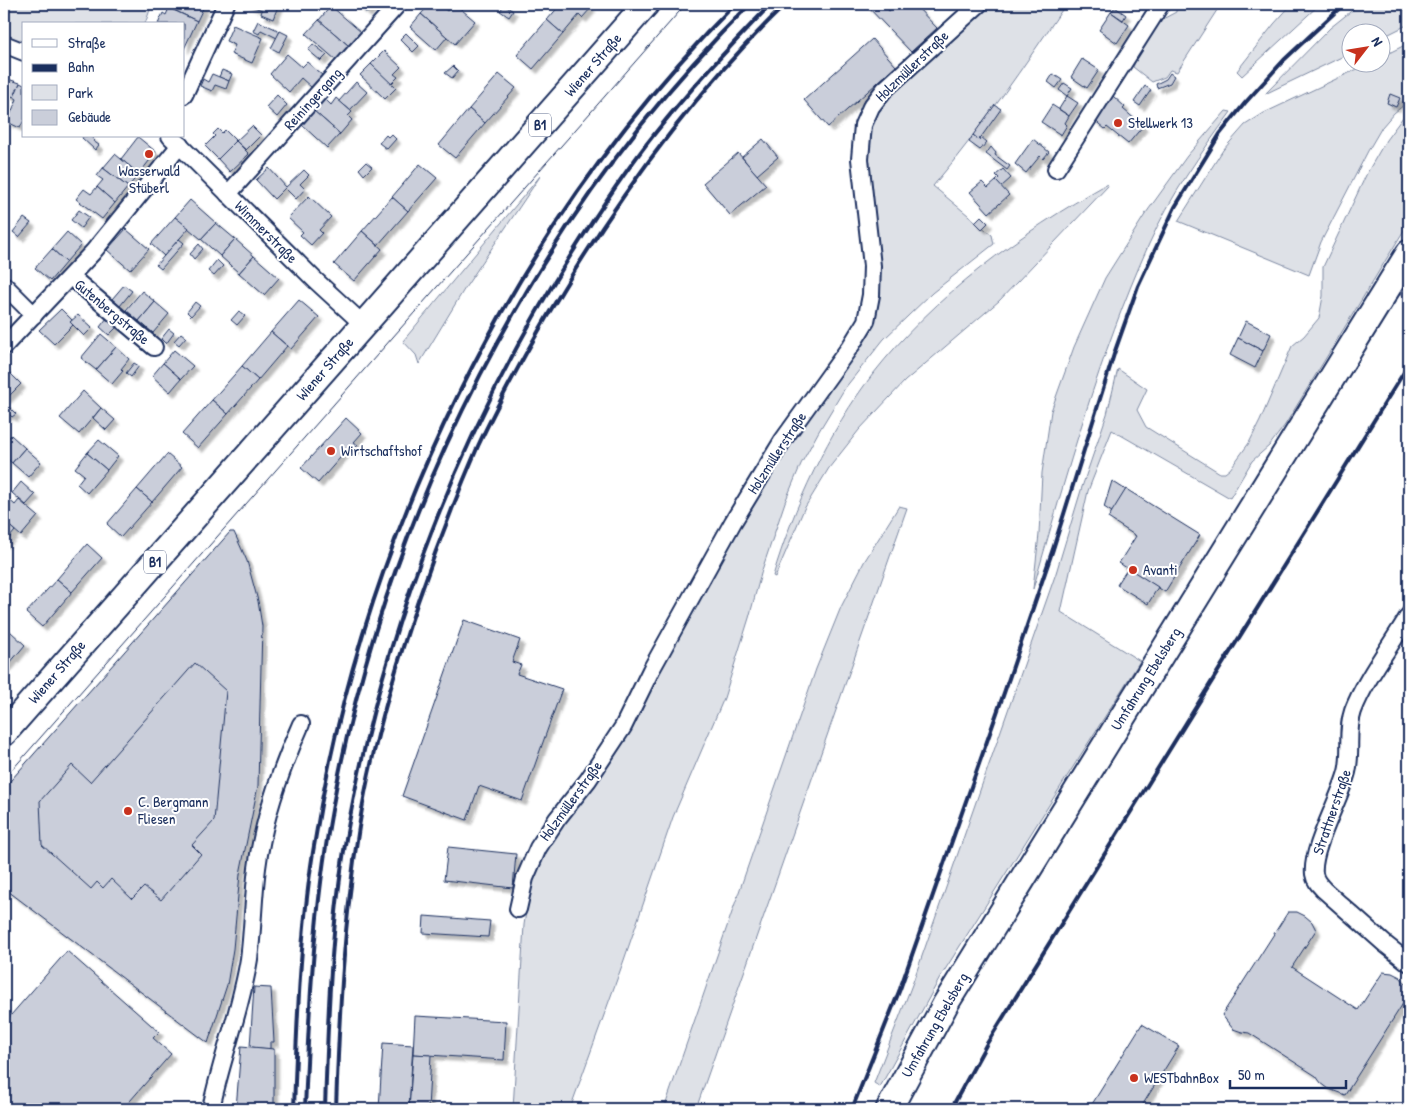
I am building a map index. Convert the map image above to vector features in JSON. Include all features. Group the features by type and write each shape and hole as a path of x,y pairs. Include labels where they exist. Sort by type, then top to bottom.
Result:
{"main road":[{"name":"Wiener Straße","path":"4,733 646,4"},
{"name":"Umfahrung Ebelsberg","path":"889,1109 946,1003 1409,253"}],"street":[{"path":"185,93 226,4"},
{"name":"Reiningergang","path":"228,194 398,4"},
{"name":"Holzmüllerstraße","path":"518,909 525,878 538,848 557,819 588,780 623,727 651,670 733,522 784,440 852,344 866,321 871,295 872,266 860,159 863,125 870,107 884,90 979,4"},
{"path":"1056,169 1161,4"},
{"path":"4,44 22,51"},
{"name":"Wimmerstraße","path":"175,141 314,280 364,325"},
{"name":"Gutenbergstraße","path":"4,346 93,252 175,141"},
{"name":"Gutenbergstraße","path":"70,277 154,347"},
{"path":"4,286 34,315"},
{"name":"Strattnerstraße","path":"1409,615 1362,692 1353,712 1347,771 1316,856 1314,875 1317,883 1324,890 1409,963"},
{"path":"211,1109 218,1075 243,990 249,959 257,867 263,835 277,786 301,724"}],"green space":[{"path":"4,4 152,4 146,22 22,22 22,42 4,36"},
{"path":"990,4 1066,4 985,120 933,186 992,235 994,244 932,293 884,339 845,388 819,431 801,464 785,502 762,570 724,698 673,817 570,1109 513,1109 524,925 530,885 541,856 739,524 790,443 867,334 877,309 879,296 867,174 868,145 872,122 891,94"},
{"path":"1176,4 1221,4 1177,72 1170,70 1165,77 1152,82 1133,67 1141,48 1159,21 1176,12"},
{"path":"1292,4 1320,4 1242,76 1237,71"},
{"path":"1360,4 1409,4 1409,24 1390,34 1390,22 1340,22 1340,58 1265,94 1330,28"},
{"path":"1409,43 1409,101 1394,113 1382,127 1368,151 1321,242 1309,275 1178,221 1223,150 1245,125 1264,113 1351,72 1390,72 1390,52"},
{"path":"1226,111 1231,112 1197,160 1166,209 1131,286 1099,371 1033,589 1039,534 1042,473 1051,411 1074,347 1105,278 1146,213 1187,156"},
{"path":"1409,112 1409,222 1285,425 1269,446 1252,461 1230,498 1112,430 1088,491 1061,612 1140,661 941,976 880,1087 874,1083 913,982 1056,573 1082,487 1107,414 1118,369 1147,389 1137,410 1146,427 1220,473 1225,473 1230,469 1249,443 1292,346 1304,336 1319,318 1323,296 1323,267 1367,173 1386,140"},
{"path":"541,175 465,288 419,364 416,355 403,341"},
{"path":"1107,184 1108,186 999,301 905,381 859,430 829,468 804,509 775,577 773,576 791,524 814,470 842,420 873,374 924,318 981,268 1042,224"},
{"path":"899,506 907,508 696,1109 664,1109 816,669 841,607 864,562"}],"building":[{"path":"177,4 205,4 197,21 174,10"},
{"path":"246,4 279,4 273,19 261,14 262,10"},
{"path":"356,4 375,4 367,13"},
{"path":"430,4 439,4 447,11 455,4 475,21 455,44 421,14"},
{"path":"561,4 589,4 588,6 591,8 582,18 579,15 563,34 547,20"},
{"path":"865,4 882,4 889,11 897,4 914,4 937,28 911,52"},
{"path":"504,5 513,11 509,17 500,11"},
{"path":"331,6 361,32 349,46 319,20"},
{"path":"1115,7 1126,15 1123,20 1111,12"},
{"path":"169,8 197,21 185,47 185,22 159,22 163,13 166,15"},
{"path":"1111,12 1129,25 1117,43 1099,30"},
{"path":"421,14 447,37 436,50 410,27"},
{"path":"319,20 349,46 336,60 306,34"},
{"path":"547,20 563,34 533,69 517,55"},
{"path":"258,21 280,31 277,38 261,30 259,34 253,31"},
{"path":"233,25 263,38 252,63 231,54 235,45 226,41"},
{"path":"280,31 288,35 279,52 271,48"},
{"path":"406,33 419,46 413,52 400,39"},
{"path":"872,39 896,66 828,127 804,100"},
{"path":"313,44 327,55 321,61 308,50"},
{"path":"384,51 401,67 394,74 398,77 391,84 371,64"},
{"path":"287,54 302,67 307,62 323,76 312,88 301,78 289,92 270,74"},
{"path":"1082,59 1099,70 1087,88 1071,77"},
{"path":"371,64 396,88 385,99 360,75"},
{"path":"453,66 458,71 452,78 445,73"},
{"path":"222,70 232,74 229,81 219,77"},
{"path":"1170,73 1174,76 1170,83 1157,88 1156,84 1166,79"},
{"path":"212,74 229,81 226,89 215,85 212,91 200,86 203,79 208,82"},
{"path":"499,74 516,88 485,123 469,109"},
{"path":"1053,74 1062,80 1056,88 1048,82"},
{"path":"5,78 20,83 14,97 4,93"},
{"path":"356,82 367,92 350,110 339,101"},
{"path":"20,83 22,84 22,124 20,128 7,122 17,99 14,97"},
{"path":"1064,83 1072,88 1067,96 1059,90"},
{"path":"1145,86 1151,90 1140,106 1134,102"},
{"path":"1390,94 1400,98 1396,107 1387,103"},
{"path":"277,95 287,105 277,117 266,107"},
{"path":"1067,96 1078,103 1069,116 1059,109"},
{"name":"Stellwerk 13","path":"1113,96 1125,107 1123,109 1143,126 1128,144 1107,127 1105,129 1093,119"},
{"path":"336,98 352,112 348,116 352,120 340,134 314,111 325,99 331,105"},
{"path":"995,105 1001,109 979,140 973,135"},
{"path":"1052,105 1069,116 1065,123 1067,125 1061,135 1041,122"},
{"path":"469,109 485,123 455,158 439,145"},
{"path":"314,111 340,134 327,148 302,125"},
{"path":"252,126 261,135 246,150 236,141"},
{"path":"218,129 222,133 225,130 236,141 218,159 205,146 215,136 213,134"},
{"path":"391,134 396,139 387,149 379,143 386,135 388,137"},
{"path":"973,135 979,140 981,137 987,142 980,150 969,142"},
{"path":"82,138 92,138 99,145 95,150"},
{"path":"137,138 156,152 139,174 121,159"},
{"path":"763,139 778,157 757,175 742,157"},
{"path":"1033,139 1049,152 1043,159 1040,156 1026,173 1015,164"},
{"path":"236,141 249,154 230,172 218,159"},
{"path":"991,147 996,153 995,155 1010,166 1007,170 986,154"},
{"path":"738,153 766,185 730,215 703,183"},
{"path":"115,154 139,174 128,187 103,168"},
{"path":"366,162 372,167 364,175 359,169"},
{"path":"420,164 437,178 408,211 392,197"},
{"path":"103,168 128,187 115,203 97,187 103,180 97,176"},
{"path":"269,168 286,187 274,199 256,180"},
{"path":"1003,169 1011,178 1001,187 996,181 999,178 996,175"},
{"path":"304,170 309,175 300,184 305,189 296,199 285,188"},
{"path":"996,181 1009,195 989,213 970,192 982,182 988,188"},
{"path":"97,187 115,203 102,219 76,199 84,189 91,194"},
{"path":"309,196 331,217 319,230 322,233 311,245 300,235 303,232 288,218"},
{"path":"392,197 408,211 378,245 362,231"},
{"path":"190,200 216,223 201,239 175,217"},
{"path":"79,210 89,217 81,228 71,220"},
{"path":"981,216 988,223 982,229 975,222"},
{"path":"175,217 189,228 164,256 151,244"},
{"path":"24,218 31,223 19,237 13,232"},
{"path":"216,223 235,239 220,256 201,239"},
{"path":"126,229 149,249 130,270 107,250"},
{"path":"362,231 382,249 354,281 334,264"},
{"path":"67,232 81,245 66,262 52,249"},
{"path":"179,239 184,243 161,269 156,265"},
{"path":"235,239 254,256 239,273 220,256"},
{"path":"199,244 203,249 194,259 190,254"},
{"path":"52,249 66,262 50,281 35,268"},
{"path":"254,256 279,278 264,295 239,273"},
{"path":"217,260 223,266 214,276 208,271"},
{"path":"124,285 132,291 120,306 112,299"},
{"path":"142,291 155,302 139,321 126,310"},
{"path":"299,300 319,317 291,349 271,332"},
{"path":"155,302 169,314 153,333 139,321"},
{"path":"195,302 200,306 191,316 187,312"},
{"path":"61,309 72,320 70,322 73,325 54,344 39,330"},
{"path":"239,311 245,316 237,325 231,320"},
{"path":"78,315 92,328 84,336 70,322"},
{"path":"107,318 117,327 109,335 100,327"},
{"path":"1246,321 1271,334 1263,351 1238,338"},
{"path":"169,329 174,333 166,344 161,339"},
{"path":"271,332 287,346 258,380 242,366"},
{"path":"181,333 186,337 179,345 174,341"},
{"path":"101,334 116,347 96,370 81,358"},
{"path":"1238,338 1263,351 1255,368 1230,355"},
{"path":"116,347 129,359 121,369 123,371 112,384 96,370"},
{"path":"174,350 193,366 181,379 163,363"},
{"path":"134,363 139,366 131,377 126,373"},
{"path":"163,363 181,379 170,392 152,376"},
{"path":"242,366 258,380 228,414 212,400"},
{"path":"10,373 21,384 6,399 4,397 4,374 6,377"},
{"path":"83,391 101,408 79,434 60,418"},
{"path":"212,400 228,414 198,448 182,434"},
{"path":"6,404 16,414 12,417 9,414 6,417 4,415"},
{"path":"101,408 115,420 106,430 93,418"},
{"name":"Wirtschaftshof","path":"346,418 362,433 354,442 358,445 351,453 347,450 318,483 301,468"},
{"path":"11,435 25,448 12,463 4,456 4,443"},
{"path":"99,440 118,456 107,470 87,453"},
{"path":"25,448 41,462 28,477 12,463"},
{"path":"87,453 107,470 87,493 77,484 84,475 75,468"},
{"path":"167,454 182,467 152,502 137,489"},
{"path":"1112,481 1129,492 1115,514 1104,507"},
{"path":"21,482 35,495 26,505 12,493"},
{"path":"137,489 152,502 121,537 107,524"},
{"path":"1126,489 1200,535 1165,592 1119,563 1136,536 1108,518"},
{"path":"5,496 15,505 19,500 38,516 21,536 4,521"},
{"path":"4,521 15,531 4,544"},
{"name":"C. Bergmann Fliesen","path":"230,532 234,532 247,561 258,601 262,626 258,786 240,874 233,949 227,985 208,1043 4,888 4,788"},
{"path":"87,544 102,558 72,592 57,579"},
{"path":"1128,568 1158,587 1148,604 1117,585"},
{"path":"57,579 72,592 42,627 26,613"},
{"path":"464,620 520,640 512,662 521,665 517,674 562,689 522,801 479,786 467,820 402,796"},
{"path":"10,631 25,645 4,670 4,638"},
{"name":"C. Bergmann Fliesen","path":"195,663 226,691 214,821 192,845 201,854 161,900 144,887 132,899 111,879 103,888 97,882 91,889 42,845 40,801 72,765 90,782"},
{"path":"448,847 516,854 513,888 444,880"},
{"path":"1288,912 1297,912 1305,916 1312,922 1316,930 1292,967 1358,1010 1383,972 1392,973 1400,977 1409,987 1409,994 1345,1095 1329,1089 1316,1076 1249,1033 1233,1029 1222,1015"},
{"path":"424,916 490,921 488,937 423,933"},
{"path":"67,951 159,1032 153,1038 171,1054 123,1109 4,1109 4,1023"},
{"path":"254,987 271,988 274,1042 270,1042 270,1049 250,1047"},
{"path":"415,1016 506,1021 504,1060 413,1054"},
{"name":"WESTbahnBox","path":"1142,1024 1179,1046 1140,1109 1089,1109"},
{"path":"383,1043 413,1045 409,1109 379,1109"},
{"path":"241,1046 274,1049 274,1109 236,1109"},
{"path":"413,1054 431,1055 428,1109 409,1109"}],"tram line":[{"path":"4,779 686,4"}],"railway":[{"path":"294,1109 302,948 313,852 336,735 368,619 409,506 458,395 516,288 581,187 655,92 735,4"},
{"path":"305,1109 317,921 332,810 356,699 389,589 431,480 480,375 537,274 601,178 672,87 750,4"},
{"path":"325,1109 334,929 349,822 365,747 384,674 406,601 432,530 462,459 494,391 530,323 589,226 656,132 712,66 771,4"},
{"path":"336,1109 346,932 364,798 376,741 400,657 425,582 462,484 485,431 522,360 564,288 620,201 682,118 750,40 786,4"},
{"path":"852,1109 900,989 1005,690 1053,549 1115,351 1138,286 1175,207 1220,134 1284,60 1344,4"},
{"path":"951,1109 986,1045 1409,364"}],"place":[{"name":"Stellwerk 13","path":"1118,123"},
{"name":"Wasserwald Stüberl","path":"149,154"},
{"name":"Wirtschaftshof","path":"331,451"},
{"name":"Avanti","path":"1133,570"},
{"name":"C. Bergmann Fliesen","path":"128,811"},
{"name":"WESTbahnBox","path":"1134,1078"}]}
